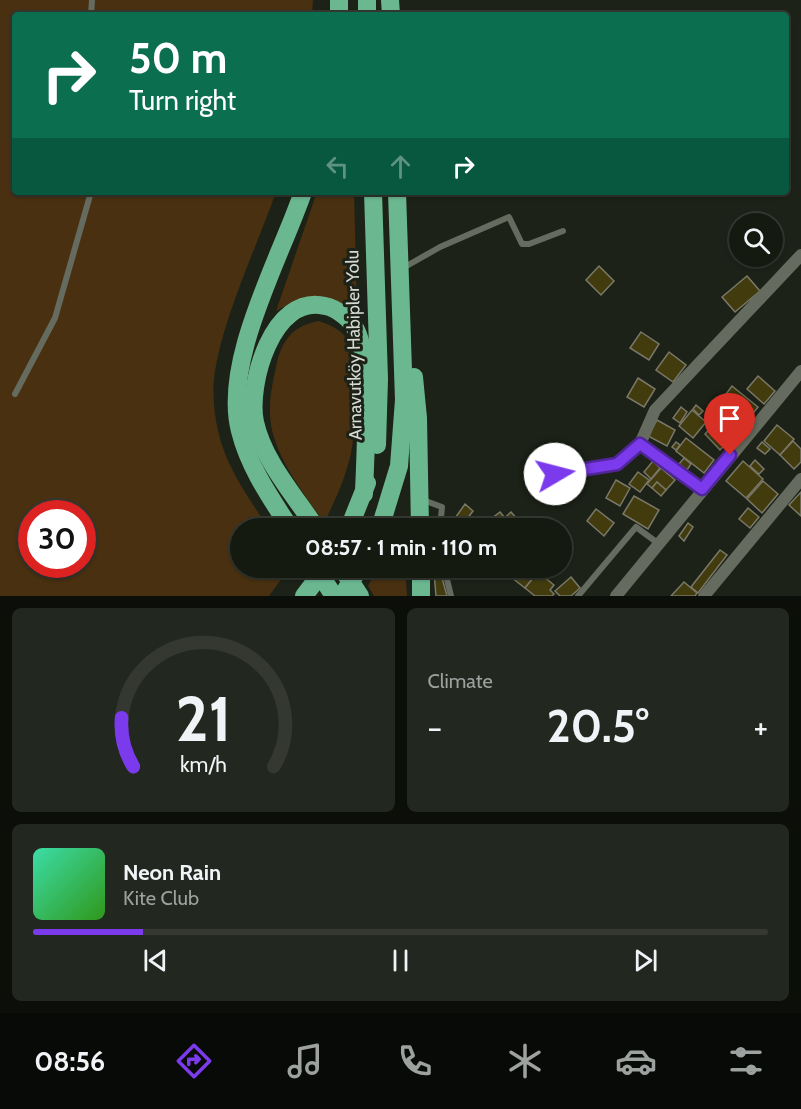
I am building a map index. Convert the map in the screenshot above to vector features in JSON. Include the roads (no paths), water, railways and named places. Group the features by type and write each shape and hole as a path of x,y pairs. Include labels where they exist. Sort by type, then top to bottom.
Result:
{"highway":[{"path":"284,518 260,480 247,453 239,430 236,388 246,341 302,195"},
{"name":"Arnavutköy Habipler Yolu","path":"353,518 364,494 378,439 373,195"},
{"path":"383,518 399,466 404,400 397,195"},
{"path":"310,518 264,448 255,421 254,391 263,354 276,327 296,309 318,304 335,308 356,330 364,368 366,438 364,494"},
{"path":"401,312 410,338 418,418 420,518"},
{"path":"304,596 318,578"},
{"path":"322,578 334,596"},
{"path":"348,578 360,596"},
{"path":"342,596 353,578"},
{"path":"421,578 421,596"}],"street":[{"path":"544,484 555,474 617,464 640,444 655,410 801,255"},
{"path":"616,596 801,371"},
{"path":"640,444 702,489"},
{"path":"704,596 801,479"}],"lane":[{"path":"15,394 55,318 90,195"},
{"path":"400,270 440,247 509,217 522,244 529,244 563,231"},
{"path":"420,498 442,507 441,518"},
{"path":"578,596 636,526 659,545"},
{"path":"447,578 451,596"}]}
